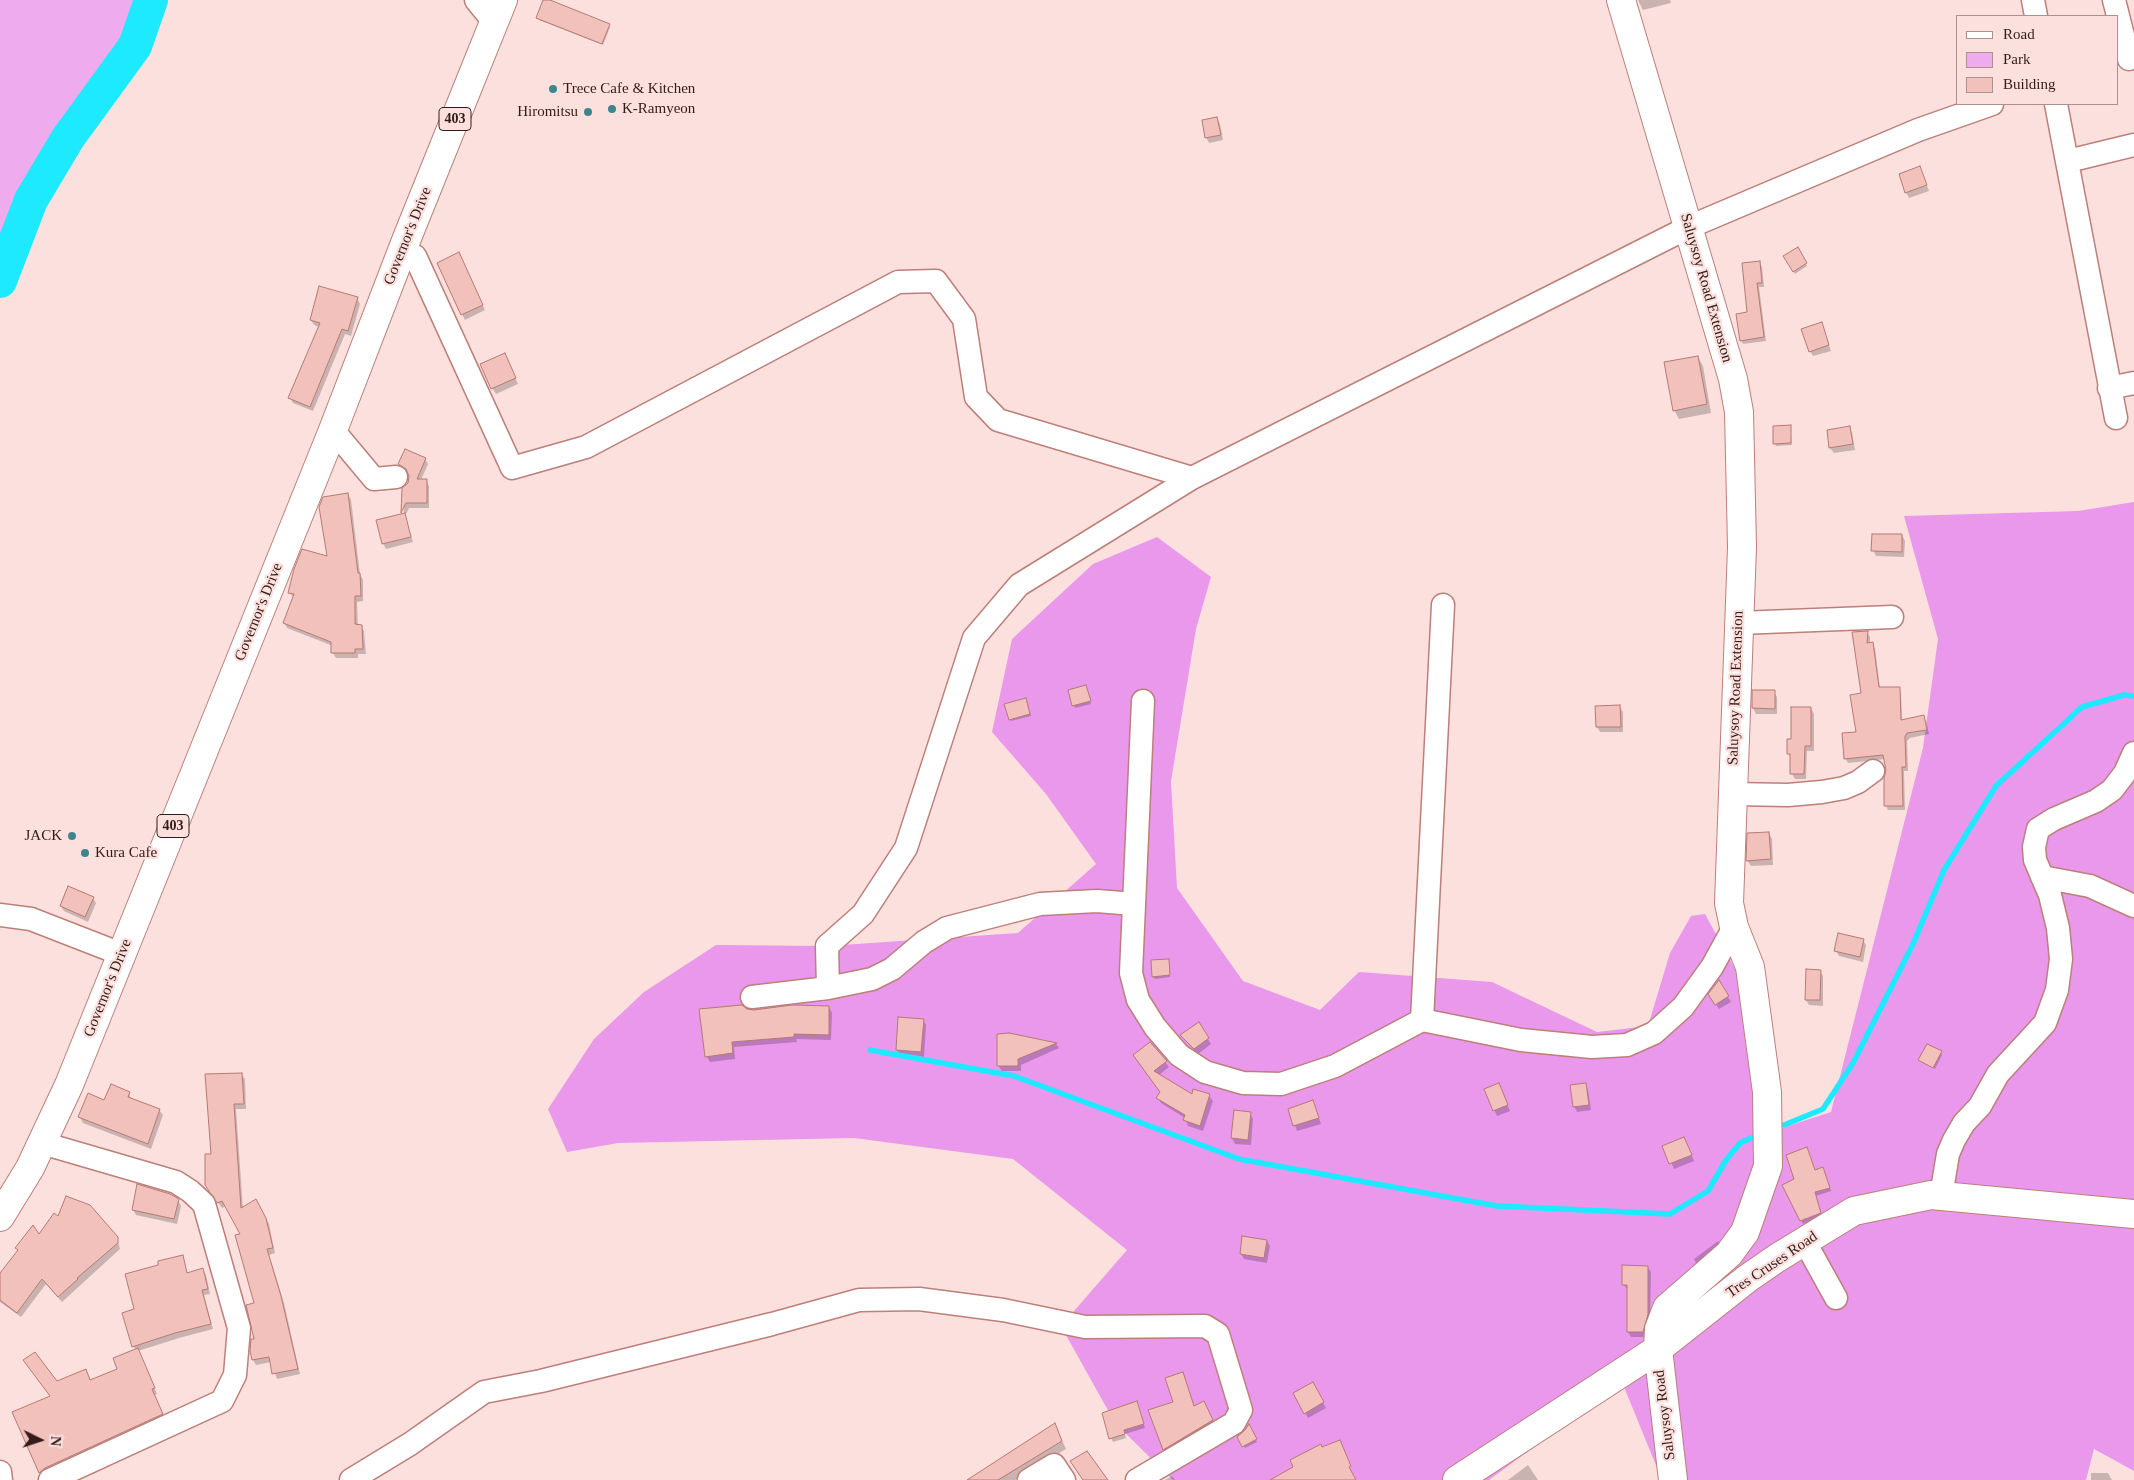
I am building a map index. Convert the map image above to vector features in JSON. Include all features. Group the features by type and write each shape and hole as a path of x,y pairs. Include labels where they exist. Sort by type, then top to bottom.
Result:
{"main road":[{"name":"Saluysoy Road Extension","path":"1621,0 1733,379 1739,412 1742,547 1729,903 1734,927 1750,967 1759,1019 1767,1092 1768,1166 1745,1232 1729,1254 1667,1308 1660,1329 1658,1350"},
{"name":"Governor's Drive","path":"0,1217 19,1188 69,1085 333,430 402,250 499,11"},
{"name":"Tres Cruses Road","path":"1457,1480 1658,1350 1748,1278 1854,1211 1931,1195 2134,1214"},
{"name":"Saluysoy Road","path":"1658,1350 1673,1480"}],"street":[{"path":"476,0 499,11"},
{"path":"2033,0 2036,15"},
{"path":"2114,0 2117,15"},
{"path":"2119,23 2127,60"},
{"path":"828,988 827,946 863,914 906,848 974,638 1019,585 1192,478 1689,228 1918,130 1989,105"},
{"path":"2056,105 2116,418"},
{"path":"2068,161 2134,145"},
{"path":"402,250 415,256 512,468 586,447 898,282 936,281 964,319 976,397 998,420 1192,478"},
{"path":"2109,388 2134,383"},
{"path":"333,430 374,479 396,477"},
{"path":"1422,1020 1443,605"},
{"path":"1739,623 1892,617"},
{"path":"1143,701 1131,973 1138,1000 1155,1027 1179,1055 1205,1072 1243,1084 1281,1084 1335,1066 1422,1020 1521,1040 1592,1047 1627,1045 1654,1033 1683,1007 1712,967 1734,927"},
{"path":"1941,1196 1948,1154 1964,1123 1980,1106 1998,1074 2045,1023 2057,990 2061,958 2058,928 2050,895 2035,860 2034,847 2038,829 2054,819 2096,801 2112,790 2125,773 2134,753"},
{"path":"1732,794 1788,795 1822,792 1844,788 1858,782 1873,771"},
{"path":"2042,877 2090,886 2134,906"},
{"path":"752,998 828,988 872,979 892,969 924,942 947,928 1040,904 1097,901 1134,904"},
{"path":"0,915 31,919 121,954"},
{"path":"42,1143 176,1182 190,1191 204,1204 239,1328 236,1375 222,1401 50,1480"},
{"path":"1805,1242 1836,1298"},
{"path":"351,1480 410,1444 484,1392 541,1382 772,1324 859,1300 919,1299 1003,1310 1085,1327 1206,1326 1218,1334 1241,1410 1234,1423 1138,1480"},
{"path":"1030,1480 1054,1465 1064,1480"},
{"path":"0,1472 1,1480"}],"green space":[{"path":"0,0 151,0 135,46 68,138 31,200 0,281"}],"shaded area":[{"path":"2134,502 2134,1471 2094,1449 2086,1480 1662,1480 1622,1382 1489,1480 1173,1480 1115,1423 1061,1326 1127,1250 1013,1159 854,1138 618,1143 567,1152 548,1109 594,1039 644,992 716,945 827,946 1018,933 1096,864 1046,794 992,732 1012,639 1093,564 1157,537 1211,577 1196,629 1171,781 1177,888 1243,981 1320,1010 1359,972 1492,982 1597,1032 1648,1026 1670,953 1691,916 1705,914 1741,980 1750,1040 1754,1137 1831,1112 1923,748 1938,639 1904,516 2078,511"}],"building":[{"path":"543,0 550,0 610,24 602,44 536,18"},
{"path":"1217,117 1221,135 1205,138 1202,120"},
{"path":"1920,166 1927,185 1905,193 1899,174"},
{"path":"1798,247 1807,263 1793,272 1783,256"},
{"path":"459,252 483,305 461,315 437,263"},
{"path":"1760,261 1762,283 1757,283 1764,337 1740,341 1736,314 1747,312 1742,263"},
{"path":"319,286 358,297 348,331 342,329 310,407 288,398 320,323 310,320"},
{"path":"1822,322 1829,345 1809,352 1801,329"},
{"path":"505,353 516,378 491,389 480,364"},
{"path":"1698,356 1707,404 1673,411 1664,362"},
{"path":"1791,425 1791,443 1773,444 1773,426"},
{"path":"1850,426 1853,444 1829,448 1827,430"},
{"path":"405,449 426,458 417,479 427,479 427,503 406,503 401,513 402,488 408,483 409,476 406,469 398,464"},
{"path":"348,493 358,573 360,573 361,596 355,596 355,624 362,625 363,649 355,649 355,653 331,653 331,642 283,623 294,594 288,593 294,569 302,549 327,556 319,507 323,497"},
{"path":"405,513 411,537 382,544 376,520"},
{"path":"1872,534 1902,534 1902,552 1871,551"},
{"path":"1868,631 1867,643 1873,642 1879,687 1900,687 1901,720 1924,715 1927,730 1907,733 1905,736 1906,767 1902,767 1903,806 1884,806 1884,778 1886,770 1883,755 1844,759 1842,733 1856,732 1850,695 1861,693 1852,632"},
{"path":"1086,685 1091,701 1072,706 1068,690"},
{"path":"1752,690 1775,690 1775,709 1752,708"},
{"path":"1026,698 1030,714 1009,720 1004,704"},
{"path":"1620,705 1621,727 1596,727 1595,706"},
{"path":"1791,707 1811,707 1811,746 1805,746 1804,774 1790,774 1790,754 1787,754 1787,739 1791,739"},
{"path":"1769,832 1771,859 1746,861 1747,833"},
{"path":"68,886 94,897 85,917 60,906"},
{"path":"1838,933 1864,939 1860,957 1834,951"},
{"path":"1169,959 1170,975 1152,977 1151,960"},
{"path":"1806,969 1821,970 1820,1000 1805,1000"},
{"path":"1719,980 1729,996 1715,1005 1708,994"},
{"path":"742,1005 747,1009 754,1010 792,1005 829,1006 829,1035 794,1034 794,1037 732,1042 733,1053 705,1057 699,1009"},
{"path":"898,1017 924,1019 921,1052 896,1050"},
{"path":"1199,1022 1209,1038 1194,1049 1180,1035"},
{"path":"1009,1033 1057,1043 1018,1059 1018,1066 997,1066 997,1034"},
{"path":"1150,1042 1167,1061 1154,1071 1192,1094 1193,1089 1210,1094 1200,1126 1183,1120 1185,1115 1156,1098 1160,1092 1133,1055"},
{"path":"1927,1044 1942,1051 1933,1068 1918,1060"},
{"path":"242,1073 244,1104 234,1104 241,1208 256,1199 266,1218 273,1248 267,1249 281,1296 298,1369 272,1374 269,1357 252,1360 250,1351 251,1339 254,1339 246,1305 254,1303 235,1235 240,1234 222,1201 217,1203 205,1185 205,1154 211,1154 205,1074"},
{"path":"1499,1083 1508,1105 1493,1111 1484,1089"},
{"path":"1586,1083 1589,1105 1573,1107 1570,1085"},
{"path":"111,1084 130,1092 128,1097 160,1109 148,1144 78,1117 88,1093 104,1100"},
{"path":"1313,1100 1319,1118 1293,1126 1288,1109"},
{"path":"1234,1110 1251,1112 1248,1140 1231,1138"},
{"path":"1684,1137 1692,1155 1669,1164 1662,1146"},
{"path":"1807,1147 1815,1170 1823,1167 1830,1188 1815,1192 1821,1213 1800,1221 1782,1185 1794,1179 1786,1155"},
{"path":"137,1184 170,1194 179,1199 174,1219 132,1210"},
{"path":"66,1196 90,1205 118,1237 118,1243 58,1297 42,1279 17,1313 0,1300 0,1273 18,1250 15,1248 33,1225 39,1234 54,1213 58,1216"},
{"path":"1242,1236 1267,1240 1264,1258 1240,1254"},
{"path":"183,1255 187,1273 203,1268 208,1289 202,1290 211,1324 132,1347 122,1313 134,1309 125,1274 158,1265 158,1261"},
{"path":"1622,1265 1648,1266 1648,1314 1643,1332 1627,1332 1627,1285 1622,1285"},
{"path":"138,1348 155,1388 152,1389 163,1414 45,1468 39,1473 12,1412 50,1396 23,1360 35,1352 57,1381 86,1369 90,1380 117,1369 113,1358"},
{"path":"1183,1372 1194,1406 1204,1401 1213,1420 1163,1450 1148,1410 1173,1402 1165,1378"},
{"path":"1313,1382 1324,1402 1304,1414 1293,1393"},
{"path":"1137,1401 1144,1424 1124,1430 1125,1434 1109,1439 1102,1413"},
{"path":"1055,1423 1062,1441 998,1480 967,1480"},
{"path":"1249,1424 1257,1439 1242,1447 1237,1437"},
{"path":"1340,1440 1351,1466 1349,1467 1356,1480 1270,1480 1293,1467 1290,1460 1321,1444 1322,1447"},
{"path":"1087,1451 1108,1480 1083,1480 1070,1461"}],"waterway":[{"path":"0,281 31,200 68,138 135,46 151,0"},
{"path":"1784,1125 1823,1109 1853,1063 1913,944 1944,870 1996,786 2082,707 2124,695 2134,696"},
{"path":"870,1050 1014,1076 1239,1159 1497,1206 1670,1214 1708,1191 1726,1160 1740,1143 1751,1138"}],"place":[{"name":"Trece Cafe & Kitchen","path":"553,89"},
{"name":"K-Ramyeon","path":"612,109"},
{"name":"Hiromitsu","path":"588,112"},
{"name":"JACK","path":"72,836"},
{"name":"Kura Cafe","path":"85,853"}]}
